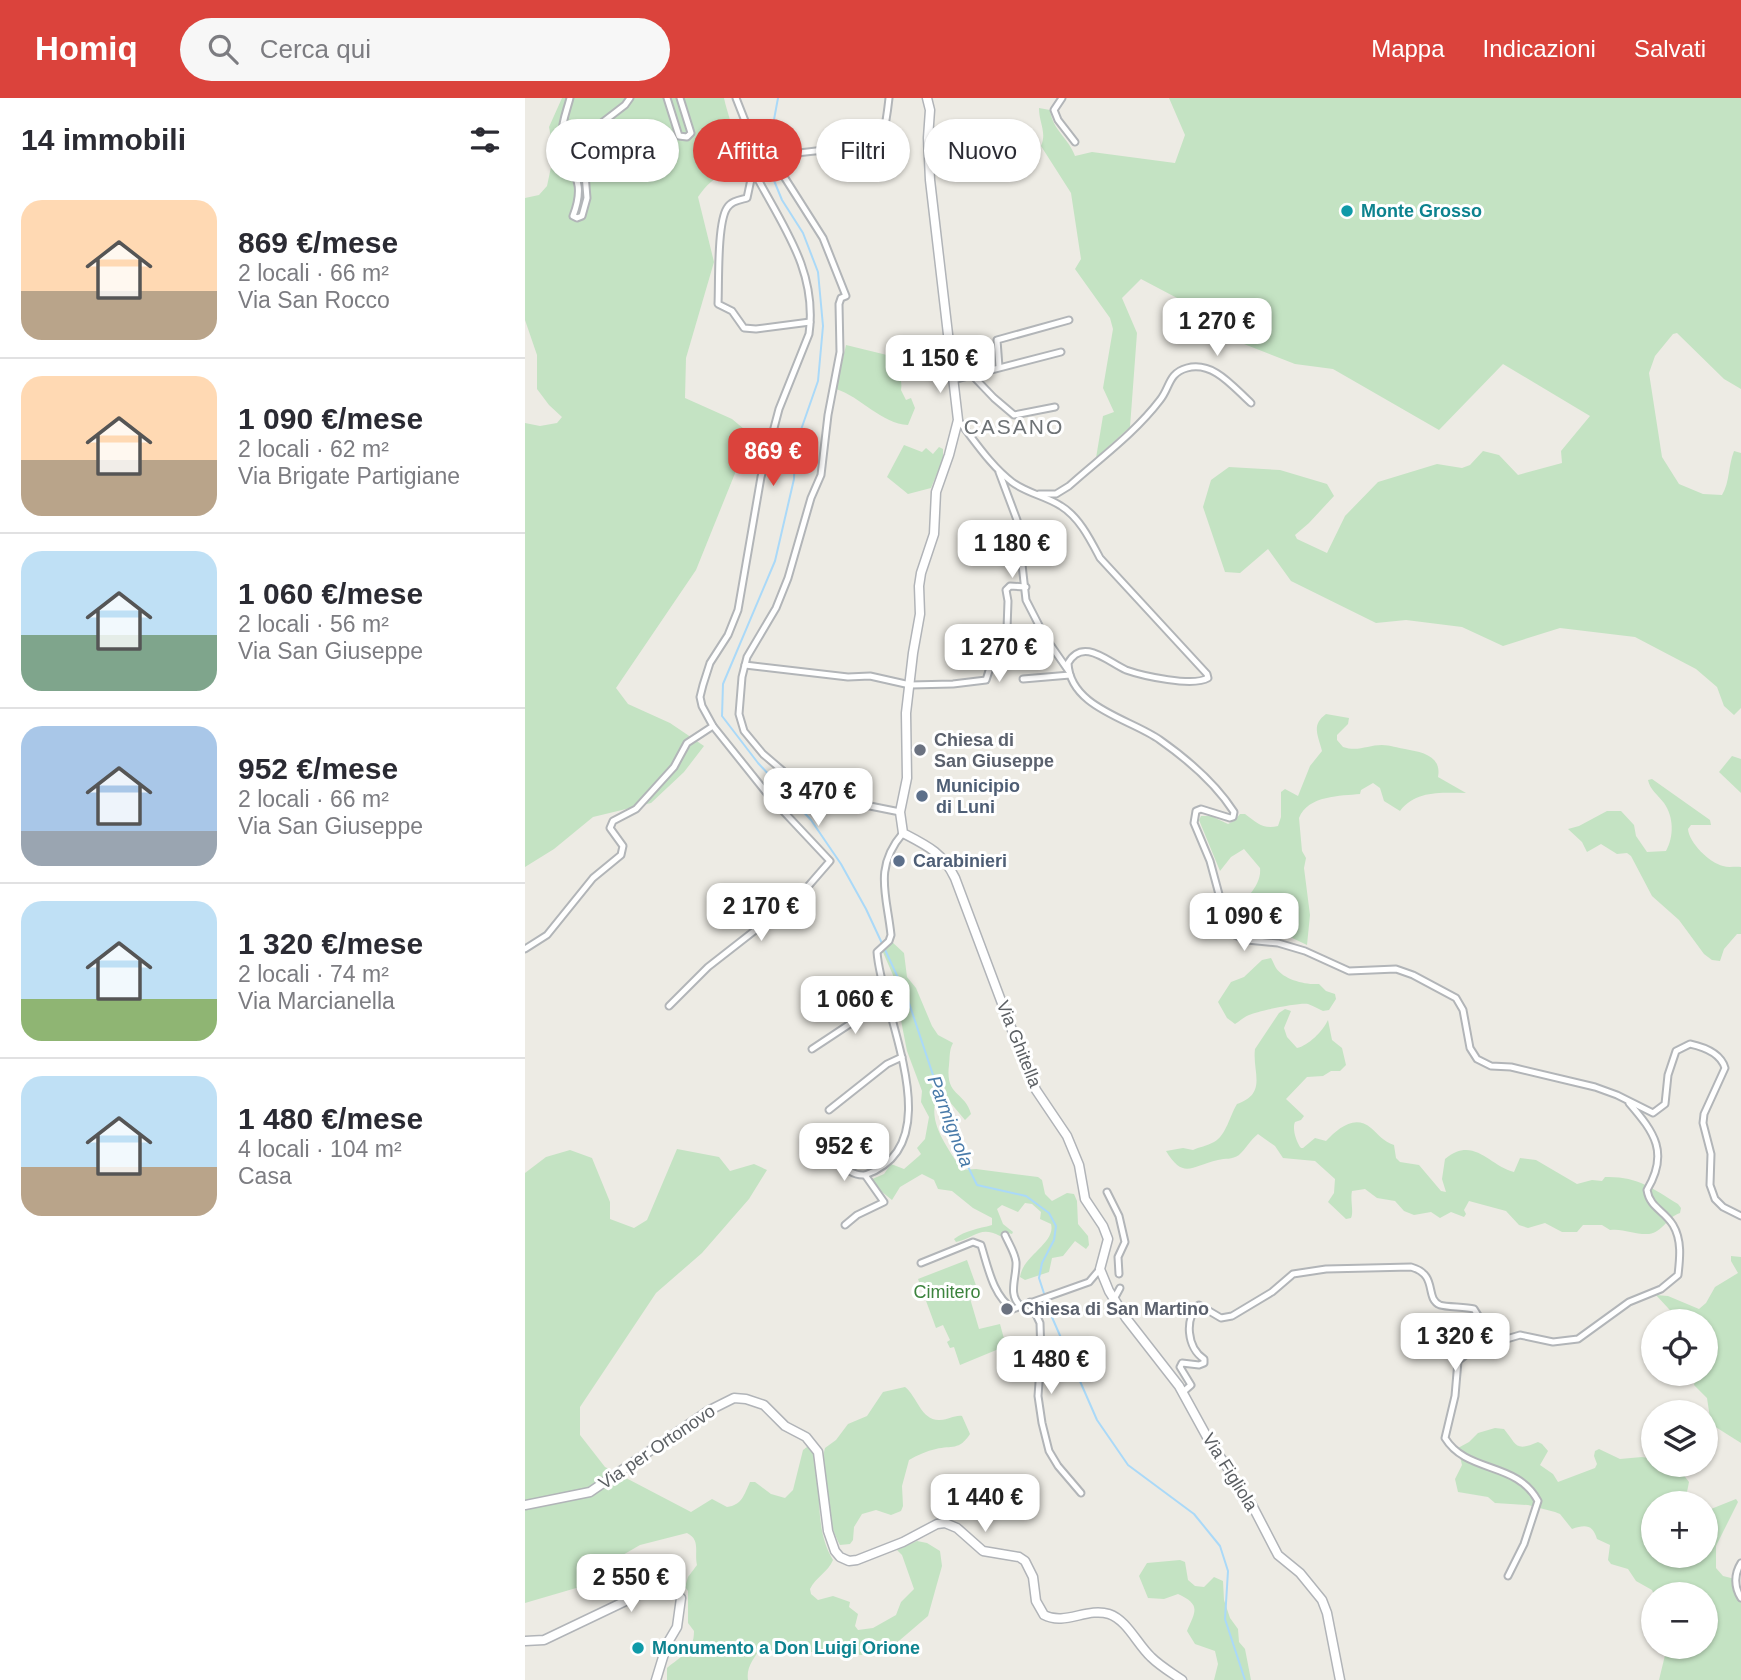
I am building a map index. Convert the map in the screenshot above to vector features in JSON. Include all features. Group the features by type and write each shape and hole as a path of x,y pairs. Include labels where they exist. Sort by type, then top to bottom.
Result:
{"street":[{"path":"570,98 562,137 580,191 573,216 577,218 582,216 587,198 583,150 599,125 625,106 629,98"},
{"path":"667,98 679,136 687,137 691,133 680,98"},
{"path":"736,98 744,119"},
{"path":"802,153 842,148 876,148 885,125 889,98"},
{"path":"836,1159 847,1170 859,1175 882,1170 907,1131 909,1121 909,1100 902,1057 878,971 878,951 889,941 891,935 883,871 903,833 900,812 907,778 906,713 920,614 921,573 933,537 936,492 958,420 930,180 930,110 927,98"},
{"path":"1062,98 1054,110 1058,120 1075,142"},
{"path":"750,182 747,198 734,201 726,209 722,225 718,304 732,311 744,328 810,322"},
{"path":"669,1006 708,967 763,923 791,911 830,861 713,726 707,718 700,697 710,663 728,635 738,610 761,477 779,409 809,334 807,278 798,255 759,182"},
{"path":"787,182 823,238 846,296 841,298 839,304 840,352 828,415 821,475 811,498 788,578 770,621 747,657 739,714 744,731 763,754 789,774 803,793 900,812"},
{"path":"999,367 997,340 1069,320"},
{"path":"953,380 1061,352"},
{"path":"1036,495 1056,494 1069,486 1146,416 1163,397 1171,377 1187,368 1208,369 1222,376 1251,402"},
{"path":"971,374 1014,415 1055,407"},
{"path":"958,420 998,469 1014,484 1061,506 1076,520 1100,558 1208,678 1192,683 1154,676 1127,670 1100,655 1084,651 1071,658 1068,663 1069,673"},
{"path":"998,469 1017,520 1026,600 1045,637 1069,673 1091,702 1159,739 1194,767 1234,812 1230,818 1201,809 1196,811 1194,823 1210,861 1227,924 1235,934 1247,940 1278,943 1305,951 1349,971 1396,969 1413,975 1456,998 1463,1010 1470,1048 1477,1059 1491,1066 1511,1067 1595,1087 1653,1113 1665,1104 1673,1055 1685,1045 1695,1045 1713,1053 1723,1061 1725,1068 1704,1114 1703,1123 1711,1154 1710,1185 1715,1199 1731,1212 1741,1216"},
{"path":"745,665 848,677 870,676 910,685 953,684 987,679 996,649 1007,629 1006,590 1010,586 1026,587"},
{"path":"1023,679 1069,673"},
{"path":"525,949 547,934 593,878 621,855 623,846 610,828 613,821 636,809 674,767 687,743 713,726"},
{"path":"786,809 803,793"},
{"name":"Via Ghitella","path":"903,833 937,852 948,863 955,878 1027,1070 1036,1090 1067,1136 1079,1165 1085,1199 1104,1226 1108,1239 1100,1269"},
{"path":"812,1049 873,1008 887,1002"},
{"path":"829,1110 887,1064 902,1057"},
{"path":"1508,1576 1524,1544 1538,1501 1532,1489 1520,1479 1463,1456 1451,1448 1445,1438 1455,1396 1458,1360 1473,1349 1520,1335 1553,1342 1578,1339 1629,1302 1661,1289 1678,1275 1681,1251 1674,1226 1648,1201 1647,1190 1654,1178 1658,1146 1645,1122 1626,1100"},
{"path":"845,1225 857,1215 884,1202 865,1175"},
{"path":"1107,1192 1119,1216 1125,1242 1118,1257 1119,1274"},
{"path":"1005,1235 1016,1264 1013,1287 1015,1300 1021,1306"},
{"path":"921,1263 973,1242 981,1245 1000,1296 1013,1309 1089,1282 1100,1269"},
{"name":"Via Figliola","path":"1100,1269 1114,1299 1183,1392 1207,1437 1252,1505 1274,1549 1312,1585 1322,1600 1340,1680"},
{"path":"1183,1392 1192,1385 1182,1374 1182,1363 1204,1363 1204,1359 1193,1350 1189,1340 1192,1315 1199,1305 1221,1318 1232,1316 1272,1292 1293,1274 1326,1269 1421,1270 1428,1278 1433,1299 1440,1305 1473,1309 1479,1317 1476,1324 1468,1329 1437,1335 1435,1338 1438,1346 1458,1360"},
{"path":"1114,1299 1119,1288"},
{"path":"1030,1302 1039,1323 1041,1355 1038,1396 1049,1451 1081,1493"},
{"name":"Via per Ortonovo","path":"525,1505 590,1492 708,1411 734,1398 746,1399 764,1405 785,1426 806,1437 818,1452 828,1531 840,1557 849,1561 857,1560 944,1523 957,1528 983,1551 1025,1561 1033,1577 1036,1601 1044,1615 1055,1619 1100,1612 1111,1614 1123,1623 1151,1658 1182,1680"},
{"path":"1741,1563 1735,1582 1741,1598"},
{"path":"525,1641 544,1640 655,1587 672,1589 681,1598 679,1619 667,1644 656,1680"}],"green space":[{"path":"562,98 724,98 730,119 693,119 693,182 711,182 698,197 714,262 686,358 685,398 732,419 744,429 746,446 696,570 616,688 628,704 670,723 704,746 684,772 651,803 593,817 554,849 525,867 525,423 540,426 557,423 562,417 537,389 537,355 525,320 525,198 539,195 548,182 679,182 679,119 553,119"},
{"path":"1169,98 1741,98 1741,389 1724,379 1677,333 1673,334 1655,356 1649,373 1662,457 1679,484 1703,494 1722,495 1734,451 1741,453 1741,708 1734,715 1724,706 1717,687 1696,669 1635,637 1560,628 1503,646 1462,627 1406,620 1376,623 1291,581 1268,549 1240,573 1225,572 1203,507 1211,480 1229,467 1280,470 1327,484 1334,496 1295,535 1297,539 1327,553 1345,516 1378,482 1437,464 1462,468 1470,465 1483,451 1499,455 1518,475 1562,463 1561,451 1590,416 1503,364 1439,430 1333,369 1295,364 1188,322 1196,308 1141,279 1122,298 1137,333 1130,427 1096,458 1103,416 1114,412 1103,388 1113,329 1110,318 1075,269 1081,259 1071,193 1041,146 1043,132 1039,108 1050,110 1054,123 1075,156 1092,152 1175,163 1185,135"},
{"path":"846,345 891,356 899,373 901,390 906,400 911,398 915,408 908,425 889,420 836,389"},
{"path":"904,445 922,452 926,448 933,454 939,447 943,449 943,459 931,488 908,494 887,477"},
{"path":"1326,714 1349,718 1348,724 1337,735 1337,740 1343,747 1353,749 1385,745 1424,754 1437,764 1438,777 1466,793 1422,796 1406,804 1400,811 1384,801 1380,788 1373,783 1361,790 1360,794 1335,796 1310,805 1303,810 1299,818 1302,851 1306,858 1304,868 1310,915 1307,945 1286,935 1240,933 1231,922 1230,916 1255,887 1260,868 1244,849 1231,857 1220,871 1199,820 1201,816 1211,816 1228,824 1240,814 1245,814 1264,826 1278,826 1281,817 1281,792 1285,789 1298,796 1310,766 1322,751 1317,726"},
{"path":"1732,756 1741,759 1741,793 1719,772"},
{"path":"1652,779 1710,820 1711,825 1691,825 1688,829 1701,852 1718,864 1741,867 1741,934 1737,934 1724,949 1720,961 1712,960 1704,954 1679,920 1652,896 1631,856 1627,853 1617,854 1601,844 1587,852 1582,842 1568,829 1607,811 1621,811 1634,825 1636,836 1647,852 1666,851 1670,840 1671,821 1664,803 1649,784 1648,780"},
{"path":"891,941 904,953 907,977 916,988 932,1026 938,1035 953,1043 950,1083 971,1114 965,1120 949,1101 936,1101 934,1110 941,1137 962,1170 976,1169 1038,1177 1042,1180 1045,1194 1052,1201 1067,1193 1074,1194 1078,1224 1088,1236 1089,1245 1086,1249 1075,1241 1063,1256 1052,1258 1049,1272 1025,1280 1020,1277 1022,1269 1051,1231 1051,1224 1040,1219 1041,1212 1032,1204 1025,1203 1018,1212 1002,1205 997,1209 1003,1224 1012,1234 1005,1232 1000,1236 982,1232 956,1242 954,1239 963,1234 992,1225 992,1218 973,1208 952,1191 938,1189 934,1180 922,1174 900,1187 892,1200 871,1183 870,1180 884,1174 891,1164 904,1169 921,1154 917,1148 925,1139 929,1117 921,1102 922,1091 907,1051 896,982 882,950"},
{"path":"1271,958 1284,976 1302,983 1319,984 1326,991 1335,994 1336,999 1329,1010 1323,1011 1304,1004 1254,1013 1235,1024 1227,1018 1218,1002 1231,982 1244,977 1262,960"},
{"path":"1285,1009 1291,1011 1284,1028 1287,1037 1297,1048 1315,1037 1328,1020 1332,1040 1342,1048 1346,1065 1340,1071 1307,1077 1286,1099 1304,1116 1294,1125 1301,1148 1315,1138 1326,1141 1341,1128 1358,1122 1394,1145 1396,1158 1400,1162 1419,1165 1441,1191 1446,1192 1442,1179 1445,1159 1455,1152 1465,1150 1481,1154 1514,1172 1520,1158 1536,1160 1577,1184 1592,1180 1602,1181 1605,1177 1635,1181 1678,1204 1680,1213 1658,1231 1649,1234 1610,1230 1602,1225 1583,1225 1577,1232 1562,1232 1545,1223 1528,1228 1519,1225 1506,1211 1469,1201 1464,1217 1451,1212 1440,1218 1431,1212 1414,1215 1404,1211 1395,1201 1377,1198 1365,1189 1352,1191 1352,1215 1346,1219 1328,1202 1334,1193 1335,1179 1315,1161 1283,1158 1275,1146 1258,1134 1234,1158 1189,1169 1178,1165 1166,1151 1183,1148 1193,1150 1214,1142 1225,1130 1237,1104 1252,1094 1257,1081 1255,1049 1279,1013"},
{"path":"677,1149 719,1157 730,1171 754,1164 767,1170 749,1199 702,1253 656,1293 580,1407 580,1435 605,1467 691,1512 712,1499 727,1507 736,1504 742,1499 750,1482 755,1482 771,1494 785,1498 793,1490 803,1450 807,1447 813,1450 818,1477 820,1519 833,1560 810,1589 811,1594 818,1600 833,1596 850,1602 849,1607 858,1614 855,1626 858,1630 873,1628 896,1615 901,1602 914,1589 902,1555 897,1550 917,1541 927,1543 940,1551 942,1566 928,1616 880,1653 861,1655 838,1651 811,1652 804,1645 795,1644 779,1655 767,1647 761,1648 753,1659 748,1680 667,1680 667,1668 689,1649 694,1631 688,1623 688,1591 685,1587 688,1577 697,1565 696,1547 694,1539 687,1533 640,1545 621,1556 583,1586 525,1603 525,1173 546,1157 570,1150 592,1158 610,1202 610,1219 634,1228 647,1220"},
{"path":"1731,1256 1741,1257 1741,1443 1718,1429 1718,1400 1707,1400 1695,1386 1718,1386 1718,1309 1699,1309 1706,1303 1715,1287 1738,1273"},
{"name":"Cimitero","path":"967,1260 978,1291 969,1295 979,1329 1000,1324 1006,1346 960,1365 954,1347 950,1348 947,1342 950,1340 943,1325 936,1328 918,1279"},
{"path":"1656,1295 1668,1296 1699,1309 1669,1309"},
{"path":"905,1387 928,1417 940,1420 962,1416 970,1434 959,1445 929,1451 909,1460 902,1486 901,1511 891,1515 876,1510 862,1514 854,1527 853,1540 850,1544 840,1545 825,1498 825,1448 836,1440 848,1424 867,1416 883,1392"},
{"path":"1495,1428 1504,1429 1517,1445 1525,1446 1538,1442 1542,1444 1548,1451 1540,1465 1553,1474 1558,1482 1595,1468 1595,1451 1599,1449 1620,1459 1641,1457 1641,1477 1685,1477 1689,1482 1687,1491 1641,1491 1641,1568 1716,1568 1723,1576 1735,1579 1741,1594 1741,1680 1659,1680 1664,1659 1718,1659 1718,1582 1641,1584 1628,1569 1611,1564 1608,1560 1610,1545 1597,1539 1588,1527 1572,1529 1560,1514 1555,1512 1528,1505 1495,1503 1488,1497 1458,1492 1455,1479 1462,1465 1458,1448 1478,1433"},
{"path":"1736,1499 1738,1502 1718,1542 1718,1506"},
{"path":"1180,1560 1185,1562 1188,1580 1195,1586 1204,1587 1214,1577 1223,1581 1224,1600 1230,1618 1238,1629 1239,1642 1245,1649 1251,1680 1214,1680 1218,1664 1215,1651 1195,1644 1187,1631 1195,1610 1186,1598 1178,1594 1164,1599 1148,1598 1139,1576 1147,1563"}],"waterway":[{"name":"Parmignola","path":"774,119 778,98"},
{"name":"Parmignola","path":"775,182 782,200 803,233 818,272 823,326 818,381 795,447 794,479 775,561 723,684 722,716 758,763 811,820 841,864 866,909 907,997 954,1138 977,1185 1026,1196 1049,1213 1056,1226 1054,1240 1042,1263 1039,1278 1051,1315 1097,1420 1128,1465 1194,1514 1220,1546 1228,1571 1225,1619 1245,1680"}],"place":[{"name":"Monte Grosso","path":"1347,211"},
{"name":"Chiesa di San Giuseppe","path":"920,750"},
{"name":"Municipio di Luni","path":"922,796"},
{"name":"Carabinieri","path":"899,861"},
{"name":"Chiesa di San Martino","path":"1007,1309"},
{"name":"Monumento a Don Luigi Orione","path":"638,1648"}],"district":[{"name":"CASANO","path":"1014,427"}]}
